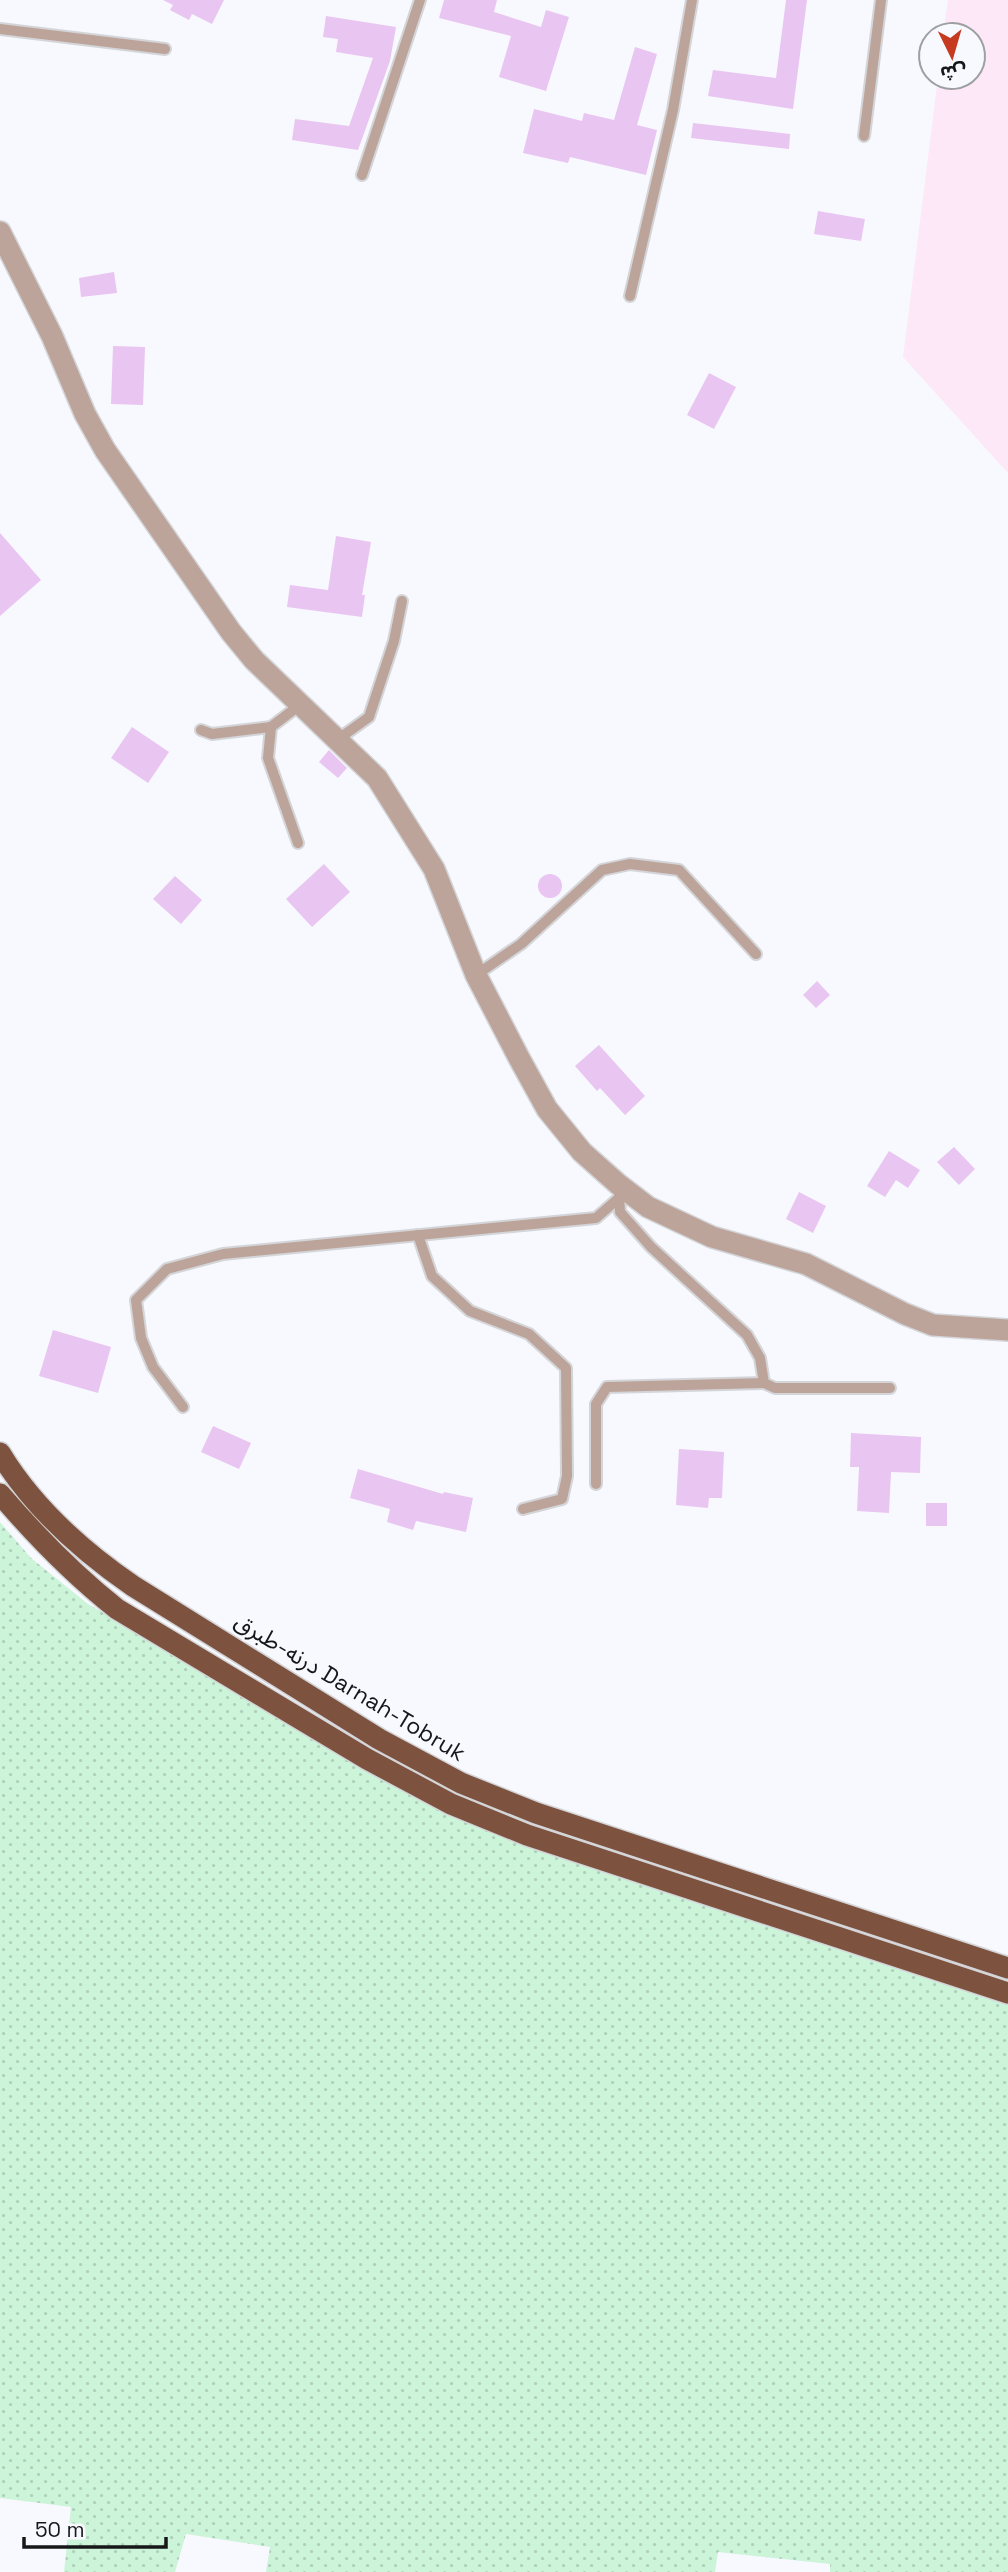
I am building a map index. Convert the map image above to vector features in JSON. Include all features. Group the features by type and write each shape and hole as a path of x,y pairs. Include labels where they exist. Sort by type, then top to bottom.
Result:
{"highway":[{"name":"درنه-طبرق Darnah-Tobruk","path":"0,1453 15,1477 51,1516 104,1566 144,1594 379,1738 461,1783 536,1813 1008,1968"},
{"path":"0,1494 29,1528 87,1586 117,1609 367,1759 451,1804 527,1835 1008,1993"}],"street":[{"path":"0,232 52,336 85,414 105,450 231,632 254,660 377,778 434,869 476,975 547,1109 582,1152 619,1191 712,1237 806,1264 905,1314 933,1325 1008,1330"}],"lane":[{"path":"362,175 420,0"},
{"path":"630,296 673,110 692,0"},
{"path":"864,136 881,0"},
{"path":"0,29 165,49"},
{"path":"337,740 369,717 394,641 402,601"},
{"path":"201,730 212,734 271,727 301,705"},
{"path":"271,727 268,758 298,843"},
{"path":"476,975 521,944 602,870 630,864 678,870 756,954"},
{"path":"183,1407 153,1367 141,1338 136,1300 167,1269 223,1254 596,1218 619,1191"},
{"path":"619,1191 620,1213 651,1247 747,1335 760,1358 764,1383"},
{"path":"418,1235 432,1276 470,1311 529,1334 566,1368 567,1476 562,1499 523,1509"},
{"path":"596,1484 596,1404 607,1387 764,1383 775,1388 890,1388"}],"shaded area":[{"path":"948,0 1008,0 1008,473 903,357 936,91 987,91 987,21 945,21"}],"green space":[{"path":"0,1522 31,1558 88,1604 376,1769 1008,2000 1008,2572 830,2572 830,2564 718,2552 715,2572 266,2572 270,2547 186,2534 175,2572 64,2572 71,2507 0,2498"}],"building":[{"path":"163,0 224,0 212,24 192,14 189,20 170,10 173,5"},
{"path":"444,0 497,0 494,12 541,27 546,10 569,17 546,91 499,77 511,36 439,18"},
{"path":"786,0 807,0 793,109 708,96 713,70 776,78"},
{"path":"326,16 396,27 390,61 358,150 292,140 295,119 349,126 373,58 336,52 338,39 323,37"},
{"path":"635,47 657,54 637,125 657,130 646,175 570,157 568,163 523,153 534,109 582,121 584,113 614,120"},
{"path":"693,123 790,134 789,149 691,138"},
{"path":"818,211 865,219 861,241 814,234"},
{"path":"114,272 117,293 81,297 79,278"},
{"path":"113,346 145,347 143,405 111,404"},
{"path":"709,373 736,387 714,429 687,415"},
{"path":"0,533 41,580 0,616"},
{"path":"336,536 371,542 362,595 365,595 362,617 287,607 290,585 328,590"},
{"path":"132,727 169,752 148,783 111,758"},
{"path":"329,750 347,768 338,778 319,762"},
{"path":"324,864 350,892 312,927 286,899"},
{"path":"550,874 558,878 562,886 558,894 550,898 542,894 538,886 542,878"},
{"path":"175,876 202,900 181,924 153,899"},
{"path":"817,981 830,995 816,1008 803,995"},
{"path":"599,1045 645,1096 625,1115 600,1088 597,1091 575,1066"},
{"path":"954,1147 975,1169 959,1185 937,1162"},
{"path":"889,1151 920,1170 908,1188 896,1180 885,1197 867,1186"},
{"path":"799,1192 826,1206 813,1233 786,1219"},
{"path":"53,1330 111,1347 98,1393 39,1376"},
{"path":"213,1426 251,1443 239,1469 201,1452"},
{"path":"851,1433 921,1437 920,1473 891,1472 889,1513 857,1511 859,1467 850,1467"},
{"path":"679,1449 724,1452 722,1498 709,1498 708,1508 676,1505"},
{"path":"358,1469 443,1494 444,1492 473,1498 466,1532 416,1521 413,1530 387,1522 390,1509 350,1498"},
{"path":"926,1503 947,1503 947,1526 926,1526"}]}
